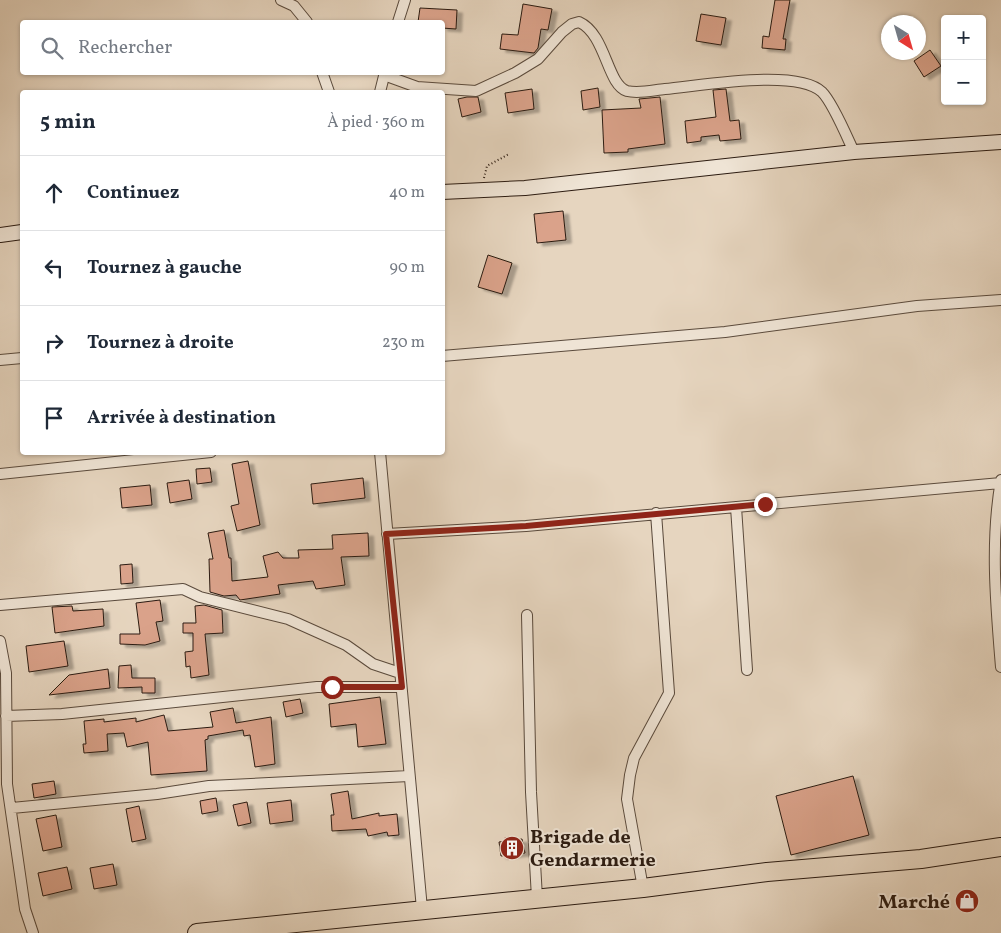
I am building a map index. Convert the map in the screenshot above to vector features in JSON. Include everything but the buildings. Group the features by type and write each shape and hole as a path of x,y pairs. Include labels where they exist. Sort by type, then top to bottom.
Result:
{"highway":[{"path":"197,933 642,888 767,872 911,860 1001,847"}],"street":[{"path":"281,0 294,6 305,20"},
{"path":"399,20 405,0"},
{"path":"387,75 417,87 476,91 515,73 538,59 572,24 579,22 588,26 602,48 616,81 628,91 642,92 696,87 723,81 772,80 809,83 823,92 854,152"},
{"path":"323,75 328,90"},
{"path":"380,90 384,75"},
{"path":"445,192 525,188 854,152 1001,142"},
{"path":"0,235 20,232"},
{"path":"445,356 725,332 917,306 1001,300"},
{"path":"0,360 20,358"},
{"path":"0,474 183,455"},
{"path":"380,455 386,534 422,909"},
{"path":"386,534 526,526 1001,482 995,590 1001,668"},
{"path":"736,506 748,670"},
{"path":"642,888 627,798 630,775 634,758 669,693 656,513"},
{"path":"0,605 182,590 200,597 288,619 346,645 373,664 400,674"},
{"path":"527,615 531,792 537,898"},
{"path":"0,641 6,673 7,774 25,909 33,933"},
{"path":"6,716 81,712 317,687 402,687"},
{"path":"12,808 157,794 209,786 409,776"}],"path":[{"path":"482,190 487,166 509,154"}],"place":[{"name":"Brigade de Gendarmerie","path":"512,848"},
{"name":"Marché","path":"967,901"}],"route":[{"path":"332,687 402,687 386,534 526,526 765,504"}]}
